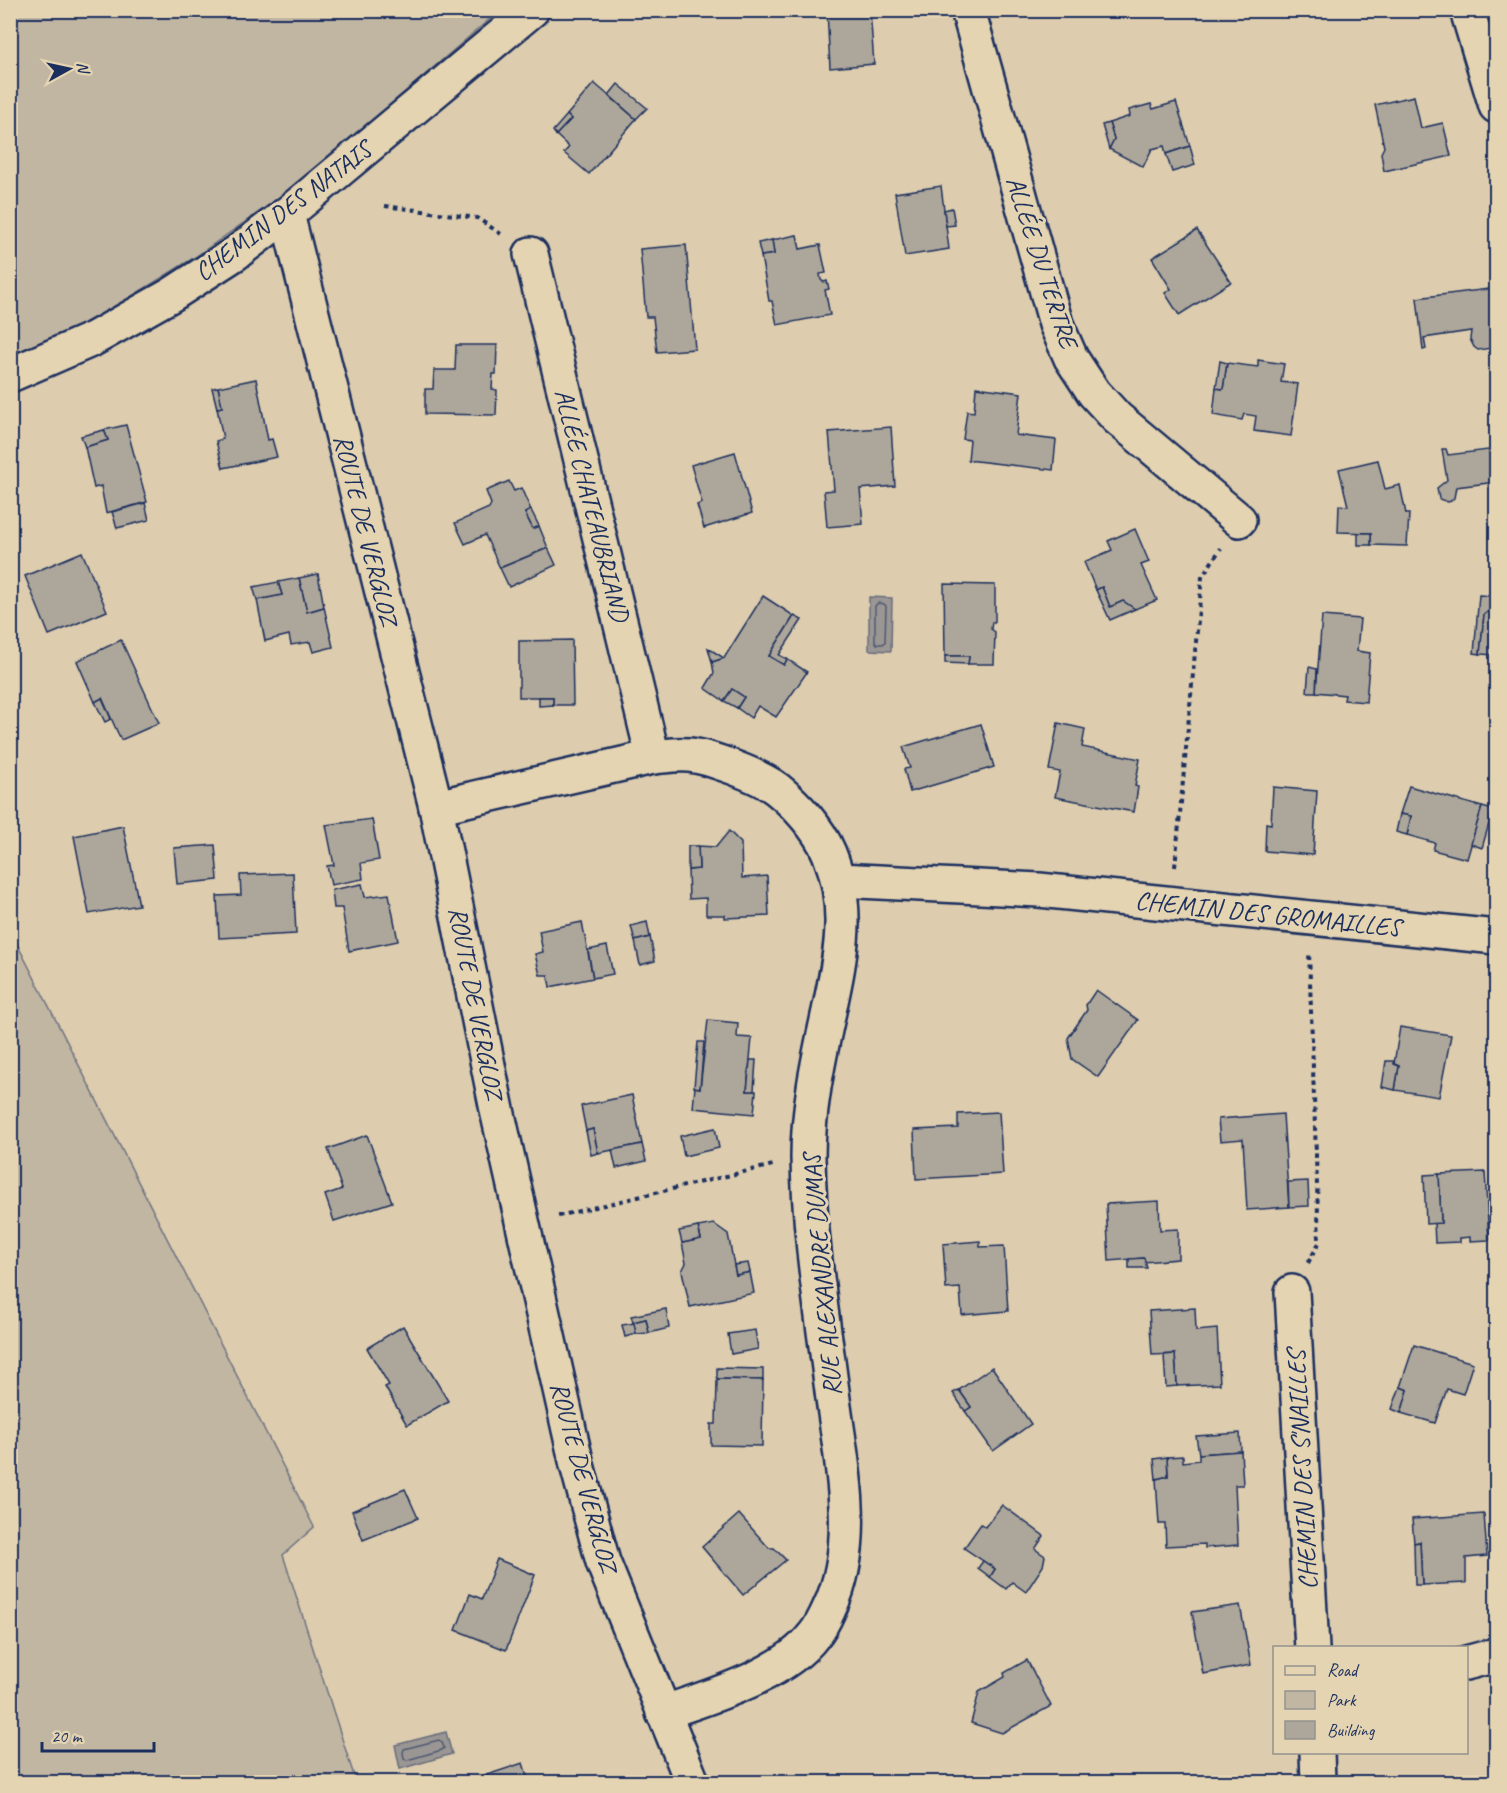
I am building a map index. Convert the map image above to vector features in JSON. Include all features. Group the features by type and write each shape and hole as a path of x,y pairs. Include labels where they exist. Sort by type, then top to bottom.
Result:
{"street":[{"name":"CHEMIN DES NATAIS","path":"10,375 93,339 171,295 236,253 287,214 532,10"},
{"name":"ALLÉE DU TERTRE","path":"968,10 1056,324 1071,358 1094,393 1117,418 1239,520"},
{"path":"1467,10 1497,106"},
{"name":"ROUTE DE VERGLOZ","path":"287,214 436,807 497,1110 577,1465 603,1562 692,1782"},
{"name":"ALLÉE CHATEAUBRIAND","path":"531,254 653,757"},
{"name":"RUE ALEXANDRE DUMAS","path":"436,807 653,757 689,755 730,766 776,788 808,820 828,849 839,880 843,925 839,970 810,1111 808,1156 812,1229 845,1492 848,1538 830,1607 814,1636 790,1658 751,1681 663,1713"},
{"name":"CHEMIN DES GROMAILLES","path":"839,880 1039,890 1497,937"},
{"name":"CHEMIN DES S'NAILLES","path":"1292,1292 1312,1646"},
{"path":"1468,1663 1497,1655"},
{"path":"1317,1754 1318,1782"}],"path":[{"path":"385,206 477,218 531,254"},
{"path":"1172,904 1202,578 1239,520"},
{"path":"1292,1292 1319,1243 1308,918"},
{"path":"523,1225 808,1156"}],"green space":[{"path":"11,11 499,11 293,188 195,257 97,318 11,355"},
{"path":"10,930 314,1527 283,1555 356,1782 11,1782"}],"water":[{"path":"869,597 892,598 891,651 869,650"},
{"path":"446,1732 452,1754 400,1769 395,1745"}],"building":[{"path":"827,10 870,10 874,64 830,68"},
{"path":"594,83 636,119 589,174 564,153 569,147 556,135 571,119 567,115"},
{"path":"618,84 647,108 636,119 609,95"},
{"path":"1414,96 1421,128 1443,123 1451,156 1384,171 1381,153 1384,147 1375,105"},
{"path":"1176,102 1190,146 1166,154 1164,146 1152,149 1143,167 1109,149 1114,139 1109,123 1130,116 1129,110 1151,104 1153,109"},
{"path":"567,115 571,119 556,135 553,131"},
{"path":"1109,123 1114,139 1109,149 1102,125"},
{"path":"1190,146 1195,165 1172,172 1166,154"},
{"path":"941,186 949,249 905,256 895,193"},
{"path":"952,208 955,225 946,226 944,210"},
{"path":"1197,230 1231,282 1179,315 1165,293 1171,289 1152,258"},
{"path":"797,235 800,249 820,245 826,273 820,274 821,280 827,281 829,289 825,290 830,315 777,325 772,301 769,301 761,256 774,254 772,240"},
{"path":"772,240 774,254 761,256 758,243"},
{"path":"686,245 695,349 657,352 653,317 646,317 640,249"},
{"path":"1496,288 1496,360 1493,360 1491,348 1478,350 1474,347 1470,339 1471,331 1424,338 1426,349 1423,350 1417,298"},
{"path":"456,345 497,345 496,374 493,374 492,389 497,390 496,415 425,414 425,389 433,389 434,370 455,370"},
{"path":"1258,360 1284,364 1281,382 1298,384 1291,436 1254,431 1256,416 1244,414 1242,420 1213,415 1216,388 1223,389 1227,363 1258,367"},
{"path":"1220,361 1227,363 1223,389 1216,388"},
{"path":"256,379 268,440 272,439 277,457 223,468 216,441 223,439 217,408 222,407 218,387"},
{"path":"218,387 222,407 217,408 212,388"},
{"path":"976,387 1021,393 1016,435 1056,440 1053,470 968,460 970,440 963,439 967,411 974,412"},
{"path":"126,425 147,502 106,513 101,486 94,488 85,447 108,440 104,430"},
{"path":"891,427 895,486 860,489 863,524 827,527 824,491 834,490 829,432"},
{"path":"104,430 108,440 85,447 81,436"},
{"path":"1442,449 1446,449 1448,455 1496,449 1496,482 1456,487 1454,498 1451,501 1439,499 1437,488 1447,480"},
{"path":"735,452 752,513 704,528 697,505 702,503 691,465"},
{"path":"1378,460 1385,489 1400,485 1406,514 1409,514 1407,546 1371,545 1371,533 1338,532 1339,505 1348,506 1339,469"},
{"path":"509,481 514,491 521,488 531,510 525,513 533,529 539,526 548,548 500,568 485,535 465,544 455,523 489,508 491,504 486,491"},
{"path":"145,503 149,520 117,528 112,512"},
{"path":"531,510 539,526 533,529 525,513"},
{"path":"1135,529 1149,562 1141,565 1157,600 1135,609 1123,601 1110,607 1102,587 1096,590 1084,562 1112,550 1108,541"},
{"path":"1358,533 1371,533 1371,545 1358,545"},
{"path":"548,548 556,565 509,587 500,568"},
{"path":"82,552 107,611 49,635 25,576"},
{"path":"318,574 324,607 307,612 299,578"},
{"path":"299,578 307,612 324,607 333,647 313,652 310,642 291,645 289,635 265,641 257,600 282,595 278,582"},
{"path":"278,582 282,595 257,600 253,587"},
{"path":"944,584 995,585 995,622 992,622 991,629 995,632 994,664 968,664 969,656 945,656"},
{"path":"1102,587 1110,607 1123,601 1135,609 1110,620 1096,590"},
{"path":"1479,595 1492,596 1490,610 1484,615 1480,654 1474,653"},
{"path":"763,596 794,616 769,656 784,665 787,659 807,672 776,717 758,706 751,718 737,708 744,697 732,689 724,701 705,688 714,673 712,662 724,658"},
{"path":"1492,596 1496,597 1496,655 1480,654 1484,615 1490,610"},
{"path":"794,616 802,620 779,655 787,659 784,665 769,656"},
{"path":"1322,616 1360,619 1357,651 1370,653 1366,702 1344,700 1345,695 1316,692"},
{"path":"121,640 159,723 121,740 102,698 95,702 77,661"},
{"path":"572,640 573,705 553,705 553,697 519,697 519,641"},
{"path":"708,648 724,658 712,662"},
{"path":"945,656 969,656 968,664 945,663"},
{"path":"1309,667 1317,669 1316,692 1307,692"},
{"path":"732,689 744,697 737,708 724,701"},
{"path":"539,697 553,697 553,705 539,706"},
{"path":"102,698 111,719 105,722 95,702"},
{"path":"1058,723 1085,729 1082,747 1140,759 1135,786 1138,787 1134,812 1055,797 1060,772 1049,770"},
{"path":"981,724 994,767 910,792 904,769 910,768 903,747"},
{"path":"1409,786 1482,807 1467,859 1433,850 1435,843 1407,835 1411,816 1400,814"},
{"path":"1273,787 1317,791 1313,855 1265,851 1266,823 1271,824"},
{"path":"1482,807 1493,810 1482,848 1471,844"},
{"path":"1400,814 1411,816 1407,835 1396,832"},
{"path":"372,819 379,860 361,863 363,879 331,885 327,866 334,865 326,825"},
{"path":"123,826 139,905 89,914 74,836"},
{"path":"729,831 741,843 742,878 767,876 769,916 725,918 725,915 706,915 706,898 689,899 688,870 699,869 698,846 716,847"},
{"path":"215,845 218,880 177,884 174,848"},
{"path":"688,846 698,846 699,869 688,870"},
{"path":"293,873 296,934 219,938 217,896 241,895 240,875"},
{"path":"362,884 365,897 389,894 398,941 349,951 342,908 334,908 332,890"},
{"path":"582,922 593,978 550,987 548,975 540,975 535,954 543,952 539,931"},
{"path":"647,922 650,937 635,941 631,926"},
{"path":"650,937 655,961 640,965 635,941"},
{"path":"607,946 613,974 593,978 588,950"},
{"path":"1096,990 1138,1020 1098,1077 1072,1059 1068,1038 1087,1010 1086,1005"},
{"path":"708,1020 738,1023 737,1037 752,1038 747,1091 756,1091 754,1114 693,1108 695,1087 700,1088"},
{"path":"1400,1027 1451,1035 1439,1097 1395,1090 1399,1066 1394,1064"},
{"path":"698,1042 704,1042 700,1088 694,1087"},
{"path":"750,1060 756,1060 754,1091 747,1091"},
{"path":"1386,1061 1394,1061 1394,1064 1399,1066 1395,1090 1382,1087"},
{"path":"632,1095 642,1144 598,1153 593,1129 586,1131 581,1106"},
{"path":"999,1112 1003,1174 916,1179 914,1130 958,1128 958,1114"},
{"path":"1283,1114 1289,1207 1247,1210 1243,1139 1220,1141 1218,1119"},
{"path":"715,1128 719,1148 684,1156 680,1136"},
{"path":"593,1129 598,1153 591,1155 586,1131"},
{"path":"367,1135 392,1202 334,1221 325,1195 342,1189 328,1149"},
{"path":"642,1144 646,1161 616,1168 612,1150"},
{"path":"1485,1172 1489,1240 1470,1241 1470,1237 1460,1238 1460,1242 1435,1243 1434,1223 1441,1223 1439,1174"},
{"path":"1439,1174 1441,1223 1426,1224 1424,1175"},
{"path":"1308,1181 1309,1206 1289,1207 1288,1182"},
{"path":"1159,1201 1160,1230 1178,1229 1178,1259 1144,1262 1144,1258 1109,1261 1106,1204"},
{"path":"714,1224 728,1234 736,1275 750,1272 754,1293 690,1307 682,1271 686,1263 682,1243 701,1239 698,1227"},
{"path":"698,1227 701,1239 682,1243 679,1231"},
{"path":"980,1241 980,1247 1004,1246 1008,1311 962,1315 960,1288 946,1289 943,1244"},
{"path":"1144,1258 1147,1268 1129,1268 1129,1259"},
{"path":"748,1263 750,1272 736,1275 734,1265"},
{"path":"1195,1308 1196,1331 1217,1329 1220,1384 1177,1386 1175,1354 1152,1355 1149,1311"},
{"path":"666,1309 669,1328 649,1333 646,1319 633,1322 631,1316"},
{"path":"646,1319 649,1333 636,1334 633,1322"},
{"path":"634,1323 636,1334 625,1337 622,1325"},
{"path":"403,1326 448,1401 407,1425 385,1387 389,1385 367,1348"},
{"path":"755,1330 758,1349 731,1354 728,1334"},
{"path":"1414,1345 1473,1363 1463,1394 1447,1389 1435,1423 1401,1413 1408,1390 1400,1387"},
{"path":"1175,1354 1177,1386 1166,1387 1164,1355"},
{"path":"992,1367 1031,1424 993,1451 965,1411 971,1407 959,1390"},
{"path":"717,1368 763,1369 763,1380 717,1379"},
{"path":"717,1379 763,1380 762,1446 711,1445 711,1424 716,1424"},
{"path":"1400,1387 1408,1390 1401,1413 1392,1409"},
{"path":"959,1390 971,1407 965,1411 953,1393"},
{"path":"1240,1433 1241,1451 1199,1454 1196,1436"},
{"path":"1241,1451 1243,1485 1235,1485 1238,1545 1205,1548 1205,1544 1166,1546 1165,1524 1159,1524 1156,1479 1168,1476 1167,1457 1183,1456 1183,1462 1199,1460 1199,1454"},
{"path":"1167,1457 1168,1476 1156,1479 1154,1459"},
{"path":"405,1489 418,1518 363,1540 352,1511"},
{"path":"1002,1505 1044,1536 1035,1549 1045,1556 1043,1566 1026,1592 1012,1582 1006,1589 990,1577 995,1569 964,1548 981,1524 985,1527"},
{"path":"739,1514 769,1548 774,1548 786,1560 743,1595 702,1547"},
{"path":"1484,1514 1487,1556 1466,1558 1466,1583 1422,1585 1420,1542 1414,1543 1412,1519"},
{"path":"1420,1542 1422,1585 1415,1585 1414,1543"},
{"path":"497,1559 535,1575 506,1650 456,1630 470,1594 482,1599"},
{"path":"983,1561 995,1569 990,1577 978,1568"},
{"path":"1240,1605 1251,1665 1203,1674 1192,1612"},
{"path":"1027,1660 1051,1706 1002,1733 971,1723 979,1692 1005,1677 1004,1673"},
{"path":"523,1763 529,1782 483,1782 481,1777"}]}
